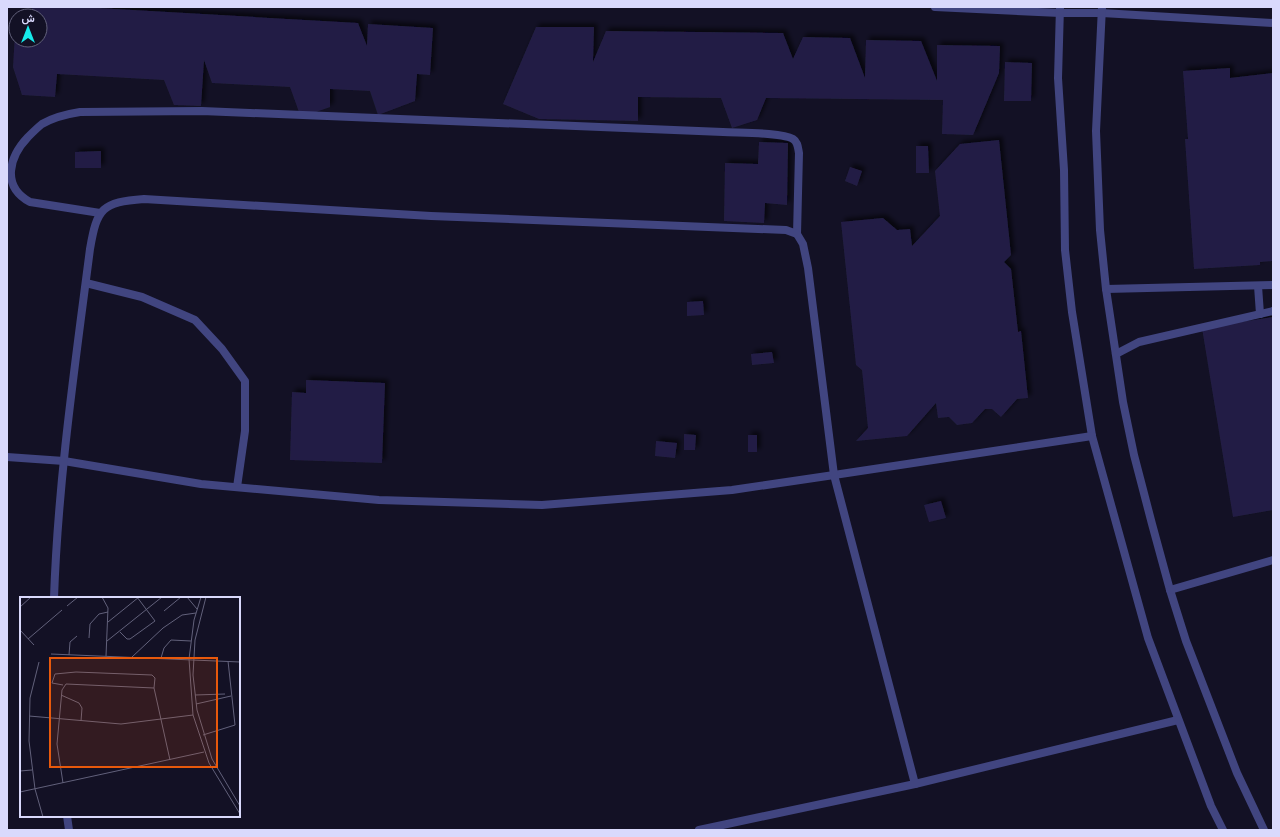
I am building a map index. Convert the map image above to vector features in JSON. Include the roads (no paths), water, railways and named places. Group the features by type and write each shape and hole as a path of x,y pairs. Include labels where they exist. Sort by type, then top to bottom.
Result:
{"street":[{"path":"936,7 1102,10 1273,23"},
{"path":"1060,10 1058,78 1064,170 1065,250 1072,312 1092,436 1148,638 1211,806 1223,830"},
{"path":"1102,10 1096,131 1100,230 1106,289 1123,402 1134,455 1170,590 1186,641 1237,773 1264,830"},
{"path":"100,213 30,202 21,198 16,192 12,183 13,161 23,143 40,125 61,115 80,112 202,111 723,132 780,135 794,140 797,143 799,154 797,234 802,244 808,268 834,476 915,784"},
{"path":"54,597 55,565 64,461 86,283 94,228 100,213 106,208 125,200 144,199 431,216 786,230 797,234"},
{"path":"86,283 142,298 195,320 222,349 245,381 245,431 237,487"},
{"path":"1106,289 1273,285"},
{"path":"1258,286 1260,314"},
{"path":"1116,354 1139,342 1273,311"},
{"path":"7,457 64,461 201,484 379,500 542,505 732,490 834,476 1092,436"},
{"path":"1170,590 1273,560"},
{"path":"699,830 915,784 1178,720"},
{"path":"67,817 70,830"}]}
